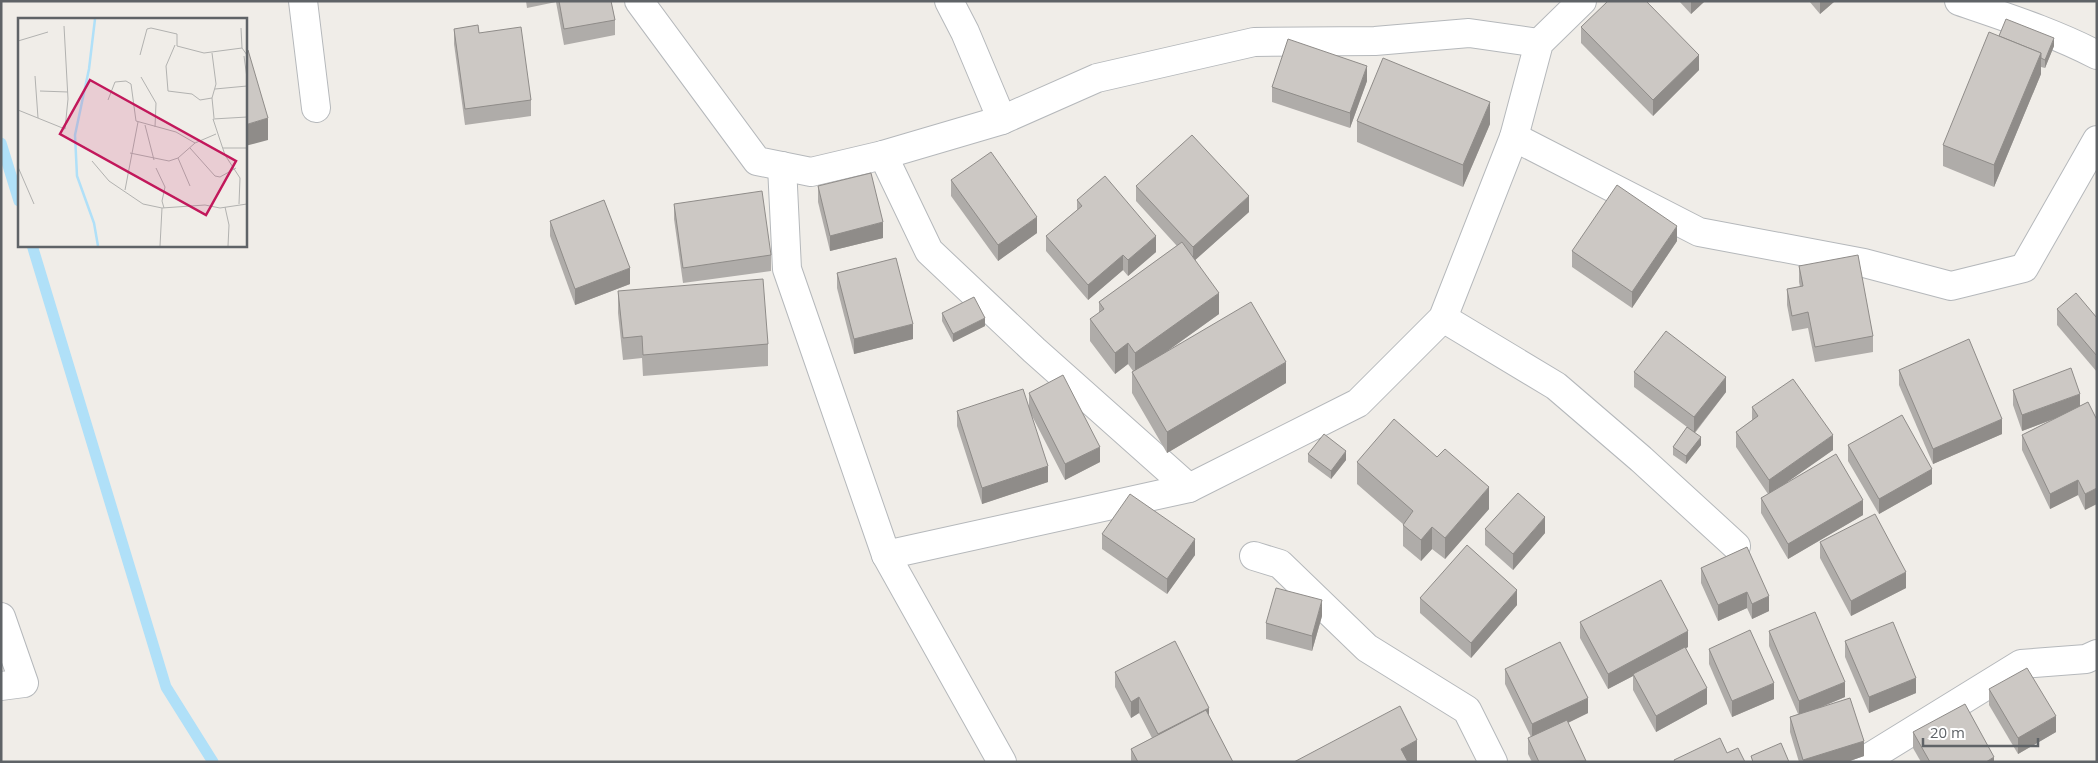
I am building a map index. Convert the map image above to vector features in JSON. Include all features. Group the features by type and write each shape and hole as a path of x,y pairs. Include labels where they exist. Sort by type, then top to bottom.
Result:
{"street":[{"path":"303,1 316,108"},
{"path":"639,1 757,161 811,172 883,155 1002,120 1098,78 1254,42 1375,41 1469,33 1539,43"},
{"path":"949,1 966,32 1002,120"},
{"path":"886,555 1189,488 1358,403 1443,318 1514,137 1539,43 1582,1"},
{"path":"1959,1 2076,45 2097,55"},
{"path":"1514,137 1698,232 1864,263 1951,286 2024,268 2097,140"},
{"path":"883,155 929,251 1034,350 1189,488"},
{"path":"782,166 787,269 886,555 1002,762"},
{"path":"1443,318 1556,386 1641,459 1736,546"},
{"path":"1254,556 1280,564 1367,648 1467,710 1493,762"},
{"path":"1,617 24,683 1,686"},
{"path":"1862,762 2021,664 2086,658 2097,654"}],"building":[{"path":"559,1 611,1 615,20 564,29"},
{"path":"1608,1 1646,1 1699,55 1653,100 1581,27"},
{"path":"2006,19 2054,38 2045,60 2041,58 2041,53 1999,36"},
{"path":"478,25 479,33 521,27 531,100 465,109 454,29"},
{"path":"1989,32 2041,53 1994,165 1943,145"},
{"path":"1288,39 1367,66 1350,113 1272,87"},
{"path":"248,50 268,118 246,125 246,51"},
{"path":"1383,58 1490,102 1463,165 1357,121"},
{"path":"1192,135 1249,196 1193,247 1136,186"},
{"path":"991,152 1037,217 998,245 951,180"},
{"path":"871,173 883,222 830,236 818,186"},
{"path":"1105,176 1156,236 1128,260 1123,255 1088,285 1046,236 1082,206 1077,200"},
{"path":"1617,185 1677,226 1632,292 1572,251"},
{"path":"762,191 771,255 683,268 674,204"},
{"path":"604,200 630,268 575,289 550,221"},
{"path":"1182,242 1219,293 1135,353 1128,343 1115,353 1090,319 1104,309 1099,302"},
{"path":"1858,255 1873,336 1815,347 1808,312 1792,316 1787,289 1803,286 1799,266"},
{"path":"896,258 913,324 854,339 837,273"},
{"path":"763,279 768,344 643,355 642,336 623,338 618,291"},
{"path":"2076,293 2097,318 2097,356 2057,309"},
{"path":"974,297 985,318 953,334 942,313"},
{"path":"1251,302 1286,362 1167,432 1132,372"},
{"path":"1666,331 1726,377 1694,417 1634,372"},
{"path":"1969,339 2002,419 1933,449 1899,370"},
{"path":"2071,368 2080,394 2022,415 2013,390"},
{"path":"1063,375 1100,447 1065,464 1029,393"},
{"path":"1793,379 1833,435 1769,480 1736,432 1758,416 1752,407"},
{"path":"1023,389 1048,466 982,488 957,411"},
{"path":"2088,402 2097,420 2097,488 2085,494 2078,480 2050,494 2022,435"},
{"path":"1902,415 1932,469 1879,499 1848,445"},
{"path":"1394,419 1437,457 1445,449 1489,487 1445,538 1432,527 1421,540 1403,525 1413,511 1357,462"},
{"path":"1687,427 1701,437 1686,456 1673,447"},
{"path":"1324,434 1346,451 1331,471 1308,454"},
{"path":"1836,454 1863,500 1788,544 1761,498"},
{"path":"1518,493 1545,517 1513,554 1485,529"},
{"path":"1130,494 1195,539 1167,579 1102,534"},
{"path":"1875,514 1906,572 1851,601 1820,542"},
{"path":"1467,545 1517,590 1471,643 1420,598"},
{"path":"1747,547 1769,596 1752,604 1747,592 1718,605 1701,568"},
{"path":"1661,580 1688,631 1608,674 1580,622"},
{"path":"1276,588 1322,600 1312,636 1266,623"},
{"path":"1815,612 1845,682 1799,701 1769,631"},
{"path":"1893,622 1916,678 1869,697 1845,641"},
{"path":"1750,630 1774,683 1732,701 1709,649"},
{"path":"1175,641 1209,708 1158,734 1139,697 1131,702 1115,672"},
{"path":"1560,642 1588,698 1532,724 1505,669"},
{"path":"1685,647 1707,688 1656,716 1633,674"},
{"path":"2027,668 2056,716 2018,738 1989,689"},
{"path":"1850,698 1864,741 1803,760 1790,717"},
{"path":"1965,704 1994,757 1986,762 1930,762 1913,732"},
{"path":"1400,706 1417,740 1401,749 1408,762 1294,762"},
{"path":"1206,710 1233,762 1138,762 1131,749"},
{"path":"1567,720 1586,761 1539,762 1528,738"},
{"path":"1720,738 1727,753 1738,748 1745,762 1675,762 1674,760"},
{"path":"1781,743 1789,762 1753,762 1751,756"}],"waterway":[{"path":"1,143 18,198"},
{"path":"32,246 166,687 213,762"}]}
